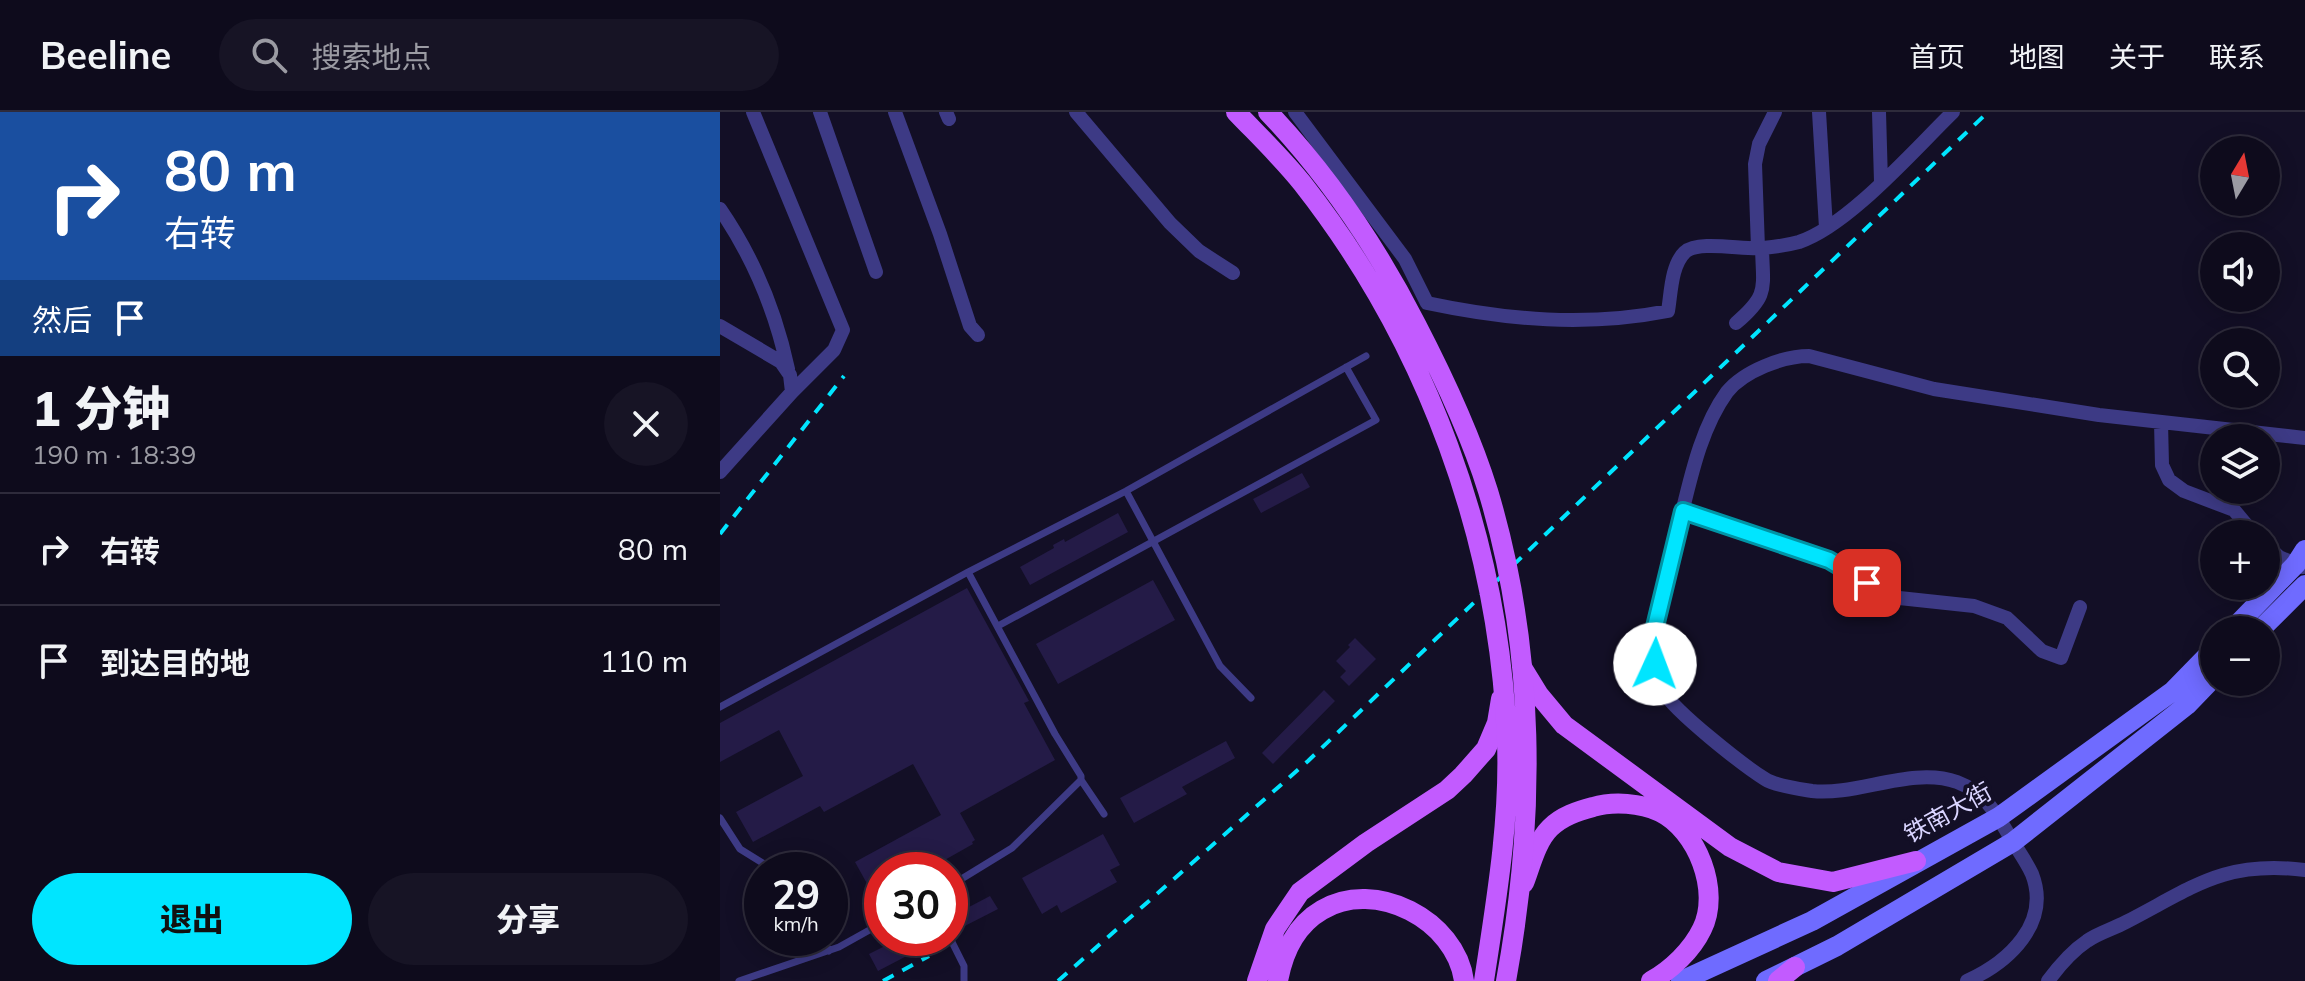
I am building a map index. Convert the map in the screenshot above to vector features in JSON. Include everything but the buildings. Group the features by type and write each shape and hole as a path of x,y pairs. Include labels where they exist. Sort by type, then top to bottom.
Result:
{"main road":[{"path":"1236,112 1300,180 1375,292 1415,365 1450,451 1479,539 1493,606 1507,741 1497,900 1484,981"},
{"path":"1268,112 1344,206 1390,274 1442,375 1488,490 1513,599 1523,669 1528,746 1517,902 1506,981"},
{"path":"2246,616 2302,560"},
{"path":"2274,616 2305,585"},
{"name":"铁南大街","path":"1681,981 1812,921 1999,817 2173,691 2200,663"},
{"path":"1523,669 1539,695 1564,725 1730,847 1778,872 1833,882 1916,861"},
{"path":"1257,981 1275,929 1300,892 1366,843 1447,790 1486,749 1497,723 1502,687"},
{"path":"1766,981 1837,946 2013,842 2200,692"},
{"path":"1517,902 1537,848 1549,828 1572,812 1604,804 1631,805 1660,812 1679,827 1695,848 1707,885 1704,927 1681,958 1651,981"},
{"path":"1278,981 1283,955 1301,928 1322,910 1348,902 1371,901 1394,904 1431,923 1456,953 1464,981"},
{"path":"1778,981 1795,967"}],"street":[{"path":"720,472 834,350 843,330 753,112"},
{"path":"820,112 876,272"},
{"path":"895,112 970,326 978,335"},
{"path":"1076,112 1170,223 1199,251 1233,273"},
{"path":"1295,112 1405,259 1427,303 1518,319 1626,319 1668,311 1678,261 1686,251 1698,246 1760,248 1800,242 1850,211 1938,119 1953,112"},
{"path":"1736,323 1756,306 1763,288 1755,164 1759,144 1775,112"},
{"path":"1819,112 1826,228"},
{"path":"1879,112 1881,182"},
{"path":"720,209 735,230 781,334 792,392"},
{"path":"720,326 781,362 790,375"},
{"path":"1978,979 2009,954 2033,925 2038,904 2032,875 1999,817 1976,790 1953,780 1892,780 1814,791 1767,780 1678,710 1663,691 1652,639 1691,476 1713,414 1730,389 1759,370 1789,356 1809,356 1934,389 2161,422 2305,438"},
{"path":"2161,422 2162,465 2169,480 2184,491 2234,510 2242,520"},
{"path":"1683,511 1829,560 1890,597 1974,606 2007,618 2042,651 2061,658 2080,607"},
{"path":"2280,557 2302,560"},
{"path":"2048,981 2088,940 2187,888 2235,870 2272,866 2305,870"}],"lane":[{"path":"720,707 968,572 1126,491 1366,356"},
{"path":"998,626 1376,420 1346,367"},
{"path":"1126,491 1220,666 1251,698"},
{"path":"968,572 1055,734 1104,814"},
{"path":"968,875 1012,848 1081,780"},
{"path":"720,818 745,852"},
{"path":"739,981 814,956"},
{"path":"959,956 964,966 964,981"}],"railway":[{"path":"1058,981 1308,761 1988,112"},
{"path":"720,534 844,376"},
{"path":"883,981 929,956"}],"route":[{"path":"1655,664 1652,639 1683,511 1829,560 1867,583"}]}
